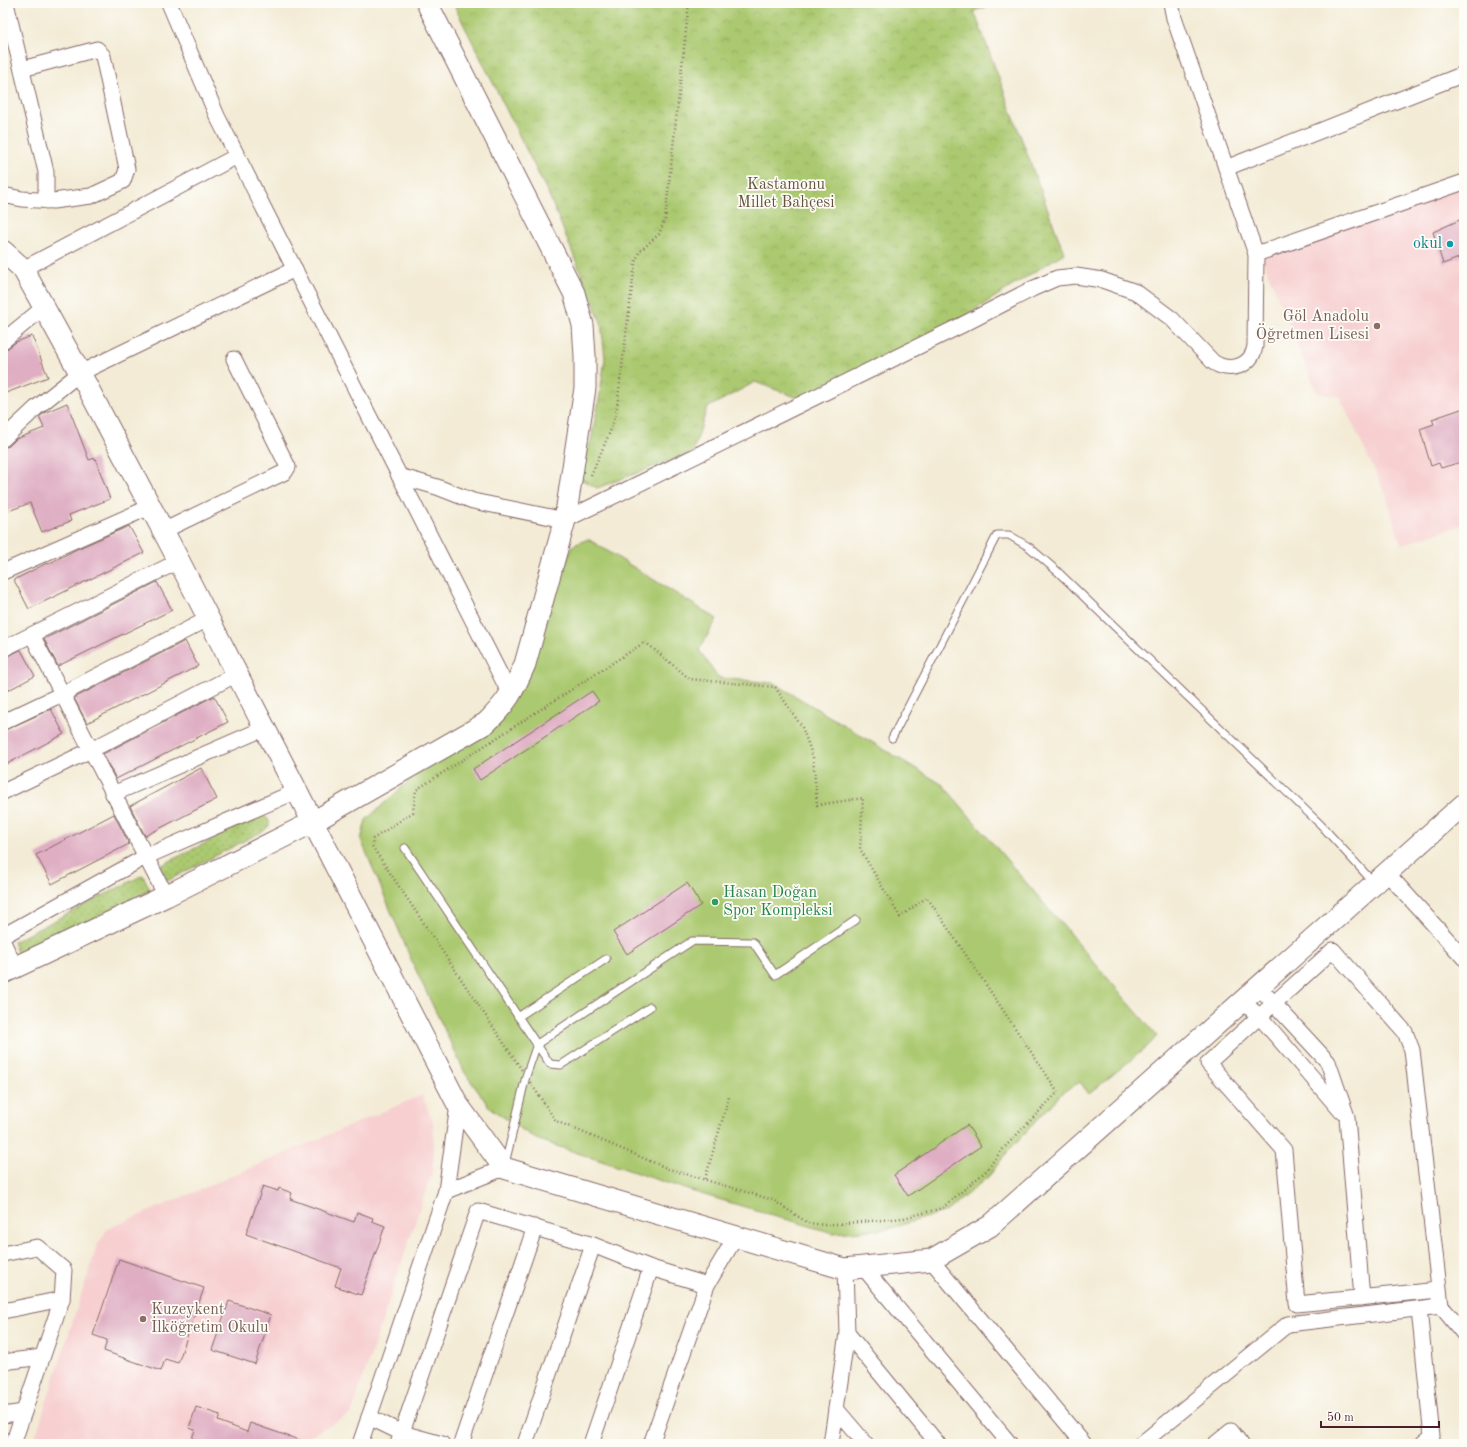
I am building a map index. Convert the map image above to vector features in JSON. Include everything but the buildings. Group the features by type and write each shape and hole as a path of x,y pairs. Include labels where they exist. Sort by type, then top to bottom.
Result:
{"street":[{"path":"6,3 46,172 46,200"},
{"path":"169,3 217,116 510,694"},
{"path":"3,942 9,970 166,896 313,822 486,723 500,710 515,687 525,664 565,520 585,388 584,340 579,309 574,293 427,3"},
{"path":"399,476 437,487 474,501 565,520 1057,278 1076,276 1102,280 1136,292 1172,319 1213,362 1224,368 1232,368 1242,365 1251,358 1255,346 1256,254 1174,18 1171,3"},
{"path":"3,195 22,199 46,200 91,196 123,180 128,168 103,56 97,49 22,70"},
{"path":"1226,168 1464,74"},
{"path":"23,270 237,156"},
{"path":"1256,254 1464,182"},
{"path":"3,251 23,270 80,373 265,728 458,1104 504,1168 735,1238 854,1268 932,1260 990,1226 1464,804"},
{"path":"3,439 36,408 80,373 295,269"},
{"path":"3,340 43,308"},
{"path":"163,532 284,472 288,467 234,359"},
{"path":"3,572 150,507"},
{"path":"3,649 178,560"},
{"path":"3,722 62,694 208,619"},
{"path":"32,635 166,896"},
{"path":"3,792 91,750 237,674"},
{"path":"113,794 265,728"},
{"path":"3,936 146,857 297,790"},
{"path":"1380,878 1464,958"},
{"path":"1439,1290 1297,1304 1284,1150 1208,1063 1333,950 1405,1032 1412,1050 1441,1306 1464,1334"},
{"path":"1257,987 1274,1003 1328,1062 1347,1117 1362,1298"},
{"path":"1242,1001 1260,1017 1347,1117"},
{"path":"1291,1052 1306,1038"},
{"path":"360,1444 446,1191 458,1104"},
{"path":"446,1191 504,1168"},
{"path":"400,1438 478,1211 593,1245 651,1268 707,1285"},
{"path":"461,1444 535,1227"},
{"path":"650,1444 707,1285 735,1238"},
{"path":"525,1444 593,1245"},
{"path":"3,1254 37,1247 64,1270 62,1299 13,1444"},
{"path":"932,1260 1084,1444"},
{"path":"591,1444 651,1268"},
{"path":"831,1444 847,1333 854,1268"},
{"path":"854,1268 1010,1444"},
{"path":"3,1311 62,1299"},
{"path":"1141,1444 1288,1324 1441,1306"},
{"path":"1419,1309 1432,1437 1423,1444"},
{"path":"847,1333 938,1444"},
{"path":"3,1362 42,1357"},
{"path":"836,1409 866,1444"},
{"path":"3,1415 24,1412"},
{"path":"369,1418 400,1438 442,1444"},
{"path":"1215,1444 1231,1431 1241,1444"}],"lane":[{"path":"892,738 997,535 1009,535 1029,547 1062,576 1321,825 1380,878"},
{"path":"406,848 550,1064 561,1066 650,1007"},
{"path":"504,1168 526,1076 537,1044 692,941 753,942 775,975 856,920"},
{"path":"518,1017 606,959"}],"path":[{"path":"589,479 610,432 616,414 635,263 639,252 658,234 665,219 689,3"},
{"path":"705,1179 729,1097"}],"shaded area":[{"name":"Göl Anadolu Öğretmen Lisesi","path":"1464,182 1464,524 1401,545 1386,495 1340,397 1317,393 1262,258"},
{"path":"422,1095 433,1122 433,1169 351,1414 303,1439 301,1444 33,1444 97,1246 107,1229"}],"green space":[{"name":"Kastamonu Millet Bahçesi","path":"453,3 998,3 974,11 1064,253 959,320 804,400 755,382 707,408 693,452 597,488 577,477 591,441 600,394 605,358 601,322 549,195"},
{"name":"Hasan Doğan Spor Kompleksi","path":"588,539 717,619 699,650 719,678 774,683 943,785 1157,1036 1148,1046 1089,1094 1080,1082 1063,1092 1009,1150 989,1176 947,1211 888,1229 833,1233 691,1191 536,1139 490,1108 465,1073 413,964 361,840 366,820 426,765 526,678 572,546"},
{"path":"258,816 264,816 269,820 269,826 265,830 167,881 160,866"},
{"path":"143,875 150,890 19,957 13,942"}],"place":[{"name":"okul","path":"1450,244"},
{"name":"Göl Anadolu Öğretmen Lisesi","path":"1377,326"},
{"name":"Hasan Doğan Spor Kompleksi","path":"715,902"},
{"name":"Kuzeykent İlköğretim Okulu","path":"143,1319"}]}
